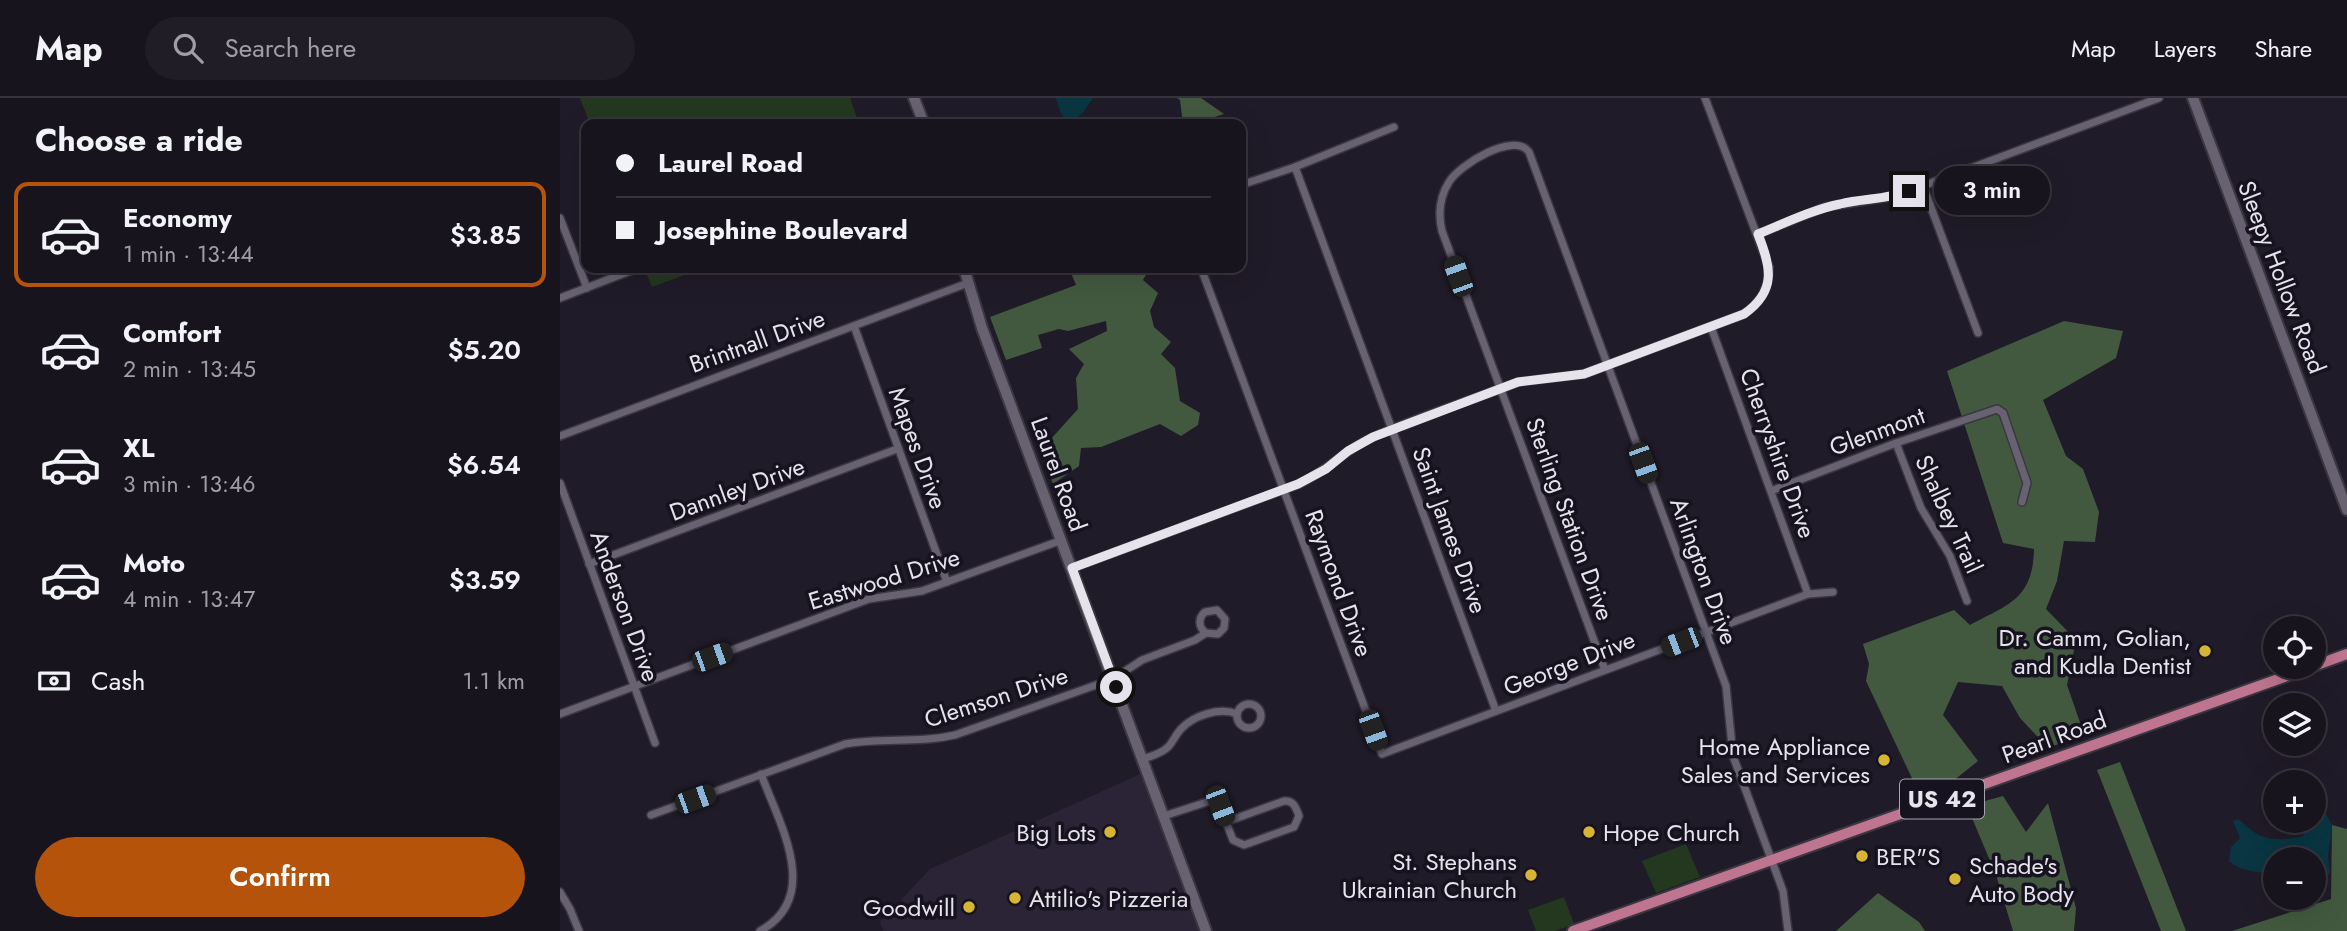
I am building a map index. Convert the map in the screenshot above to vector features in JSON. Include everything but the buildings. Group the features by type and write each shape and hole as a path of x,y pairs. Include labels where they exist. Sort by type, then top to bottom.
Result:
{"main road":[{"name":"Pearl Road","path":"2326,661 2347,654"},
{"name":"Pearl Road","path":"1573,931 2277,679"}],"street":[{"path":"914,98 922,119"},
{"path":"1072,568 1313,477 1360,443 1393,430 1533,379 1570,377 1607,365 1752,309 1763,295 1769,267 1705,98"},
{"path":"1758,234 1825,208 1843,203 1884,199 1923,186 2158,98"},
{"name":"Sleepy Hollow Road","path":"2193,98 2347,510"},
{"path":"1246,183 1295,167 1394,127"},
{"name":"Sterling Station Drive","path":"1520,144 1514,144 1465,165 1450,180 1444,190 1439,211 1442,231 1605,670"},
{"name":"Arlington Drive","path":"1520,144 1529,152 1726,686 1733,756 1785,901 1788,931"},
{"name":"Saint James Drive","path":"1295,167 1496,711"},
{"path":"1923,186 1978,333"},
{"path":"560,218 581,272"},
{"path":"581,273 587,288"},
{"path":"560,298 625,273"},
{"name":"Laurel Road","path":"965,273 982,328 1206,931"},
{"name":"Raymond Drive","path":"1203,273 1382,754"},
{"name":"Brintnall Drive","path":"560,436 968,283"},
{"name":"Mapes Drive","path":"854,326 947,582"},
{"name":"Cherryshire Drive","path":"1711,327 1808,594"},
{"name":"Glenmont","path":"1771,491 1997,408 2003,413 2027,483 2022,502"},
{"name":"Shalbey Trail","path":"1896,443 1921,508 1950,556 1967,601"},
{"name":"Dannley Drive","path":"589,564 897,449"},
{"name":"Anderson Drive","path":"560,483 655,743"},
{"name":"Eastwood Drive","path":"560,714 869,599 922,591 1062,540"},
{"name":"George Drive","path":"1382,754 1808,594 1833,592"},
{"name":"Clemson Drive","path":"651,815 845,744 864,740 930,741 955,735 1113,679 1142,660 1195,640 1206,633"},
{"path":"1143,759 1168,747 1179,731 1193,719 1216,712 1231,711 1237,714"},
{"path":"760,931 774,921 786,907 794,878 791,858 761,774"},
{"path":"1164,817 1213,800 1220,806 1226,822 1233,840 1244,845 1294,827 1299,817 1295,805 1284,801 1226,822"},
{"path":"560,891 579,931"}],"shaded area":[{"path":"1147,771 1207,931 883,931 880,922 930,869"}],"green space":[{"path":"580,98 850,98 857,119 588,119"},
{"path":"1177,98 1201,98 1224,114 1208,119 1182,119 1180,100"},
{"path":"646,273 690,273 652,287"},
{"path":"1071,273 1147,273 1143,280 1158,293 1150,311 1154,327 1171,342 1161,354 1175,368 1180,401 1200,413 1198,425 1181,436 1160,424 1101,447 1081,448 1079,466 1053,484 1040,451 1078,409 1076,378 1084,364 1069,349 1107,331 1106,321 1068,331 1059,329 1038,335 1042,348 1006,360 990,317 1076,285"},
{"path":"2064,321 2123,331 2116,358 2043,400 2066,456 2083,469 2099,512 2095,542 2064,541 2057,581 2046,609 2076,640 2067,685 2084,734 2048,748 2020,718 2002,686 1958,682 1943,715 1978,761 1953,781 1919,793 1866,681 1869,664 1863,644 1954,610 1970,625 2007,605 2024,589 2033,566 2034,549 2003,543 1947,371"},
{"path":"2120,762 2186,931 2161,931 2097,770"},
{"path":"2003,796 2026,832 2048,803 2076,908 2074,931 2013,931 1996,875 1967,806"},
{"path":"2332,825 2347,829 2347,931 2232,931 2297,910 2326,910 2326,901 2331,899"},
{"path":"1686,844 1700,877 1656,893 1642,861"},
{"path":"1878,893 1919,922 1925,931 1836,931"},
{"path":"1564,897 1574,924 1555,931 1536,931 1528,910"}],"water":[{"path":"1056,98 1093,98 1076,119 1066,119 1061,114"},
{"path":"2326,814 2332,825 2328,856 2330,872 2326,878 2326,847 2263,847 2263,873 2245,869 2229,861 2231,847 2240,838 2233,821 2238,819 2254,832 2268,838 2303,836 2304,833 2326,833"}],"place":[{"name":"Dr. Camm, Golian, and Kudla Dentist","path":"2205,651"},
{"name":"Home Appliance Sales and Services","path":"1884,760"},
{"name":"Big Lots","path":"1110,832"},
{"name":"Hope Church","path":"1589,832"},
{"name":"BER\"S","path":"1862,856"},
{"name":"St. Stephans Ukrainian Church","path":"1531,875"},
{"name":"Schade's Auto Body","path":"1955,879"},
{"name":"Attilio's Pizzeria","path":"1015,898"},
{"name":"Goodwill","path":"969,907"}],"route":[{"path":"1116,687 1072,568 1298,484 1326,469 1360,443 1518,382 1584,374 1744,314 1752,309 1763,295 1769,277 1767,258 1758,234 1825,208 1843,203 1884,199 1909,191"}]}
